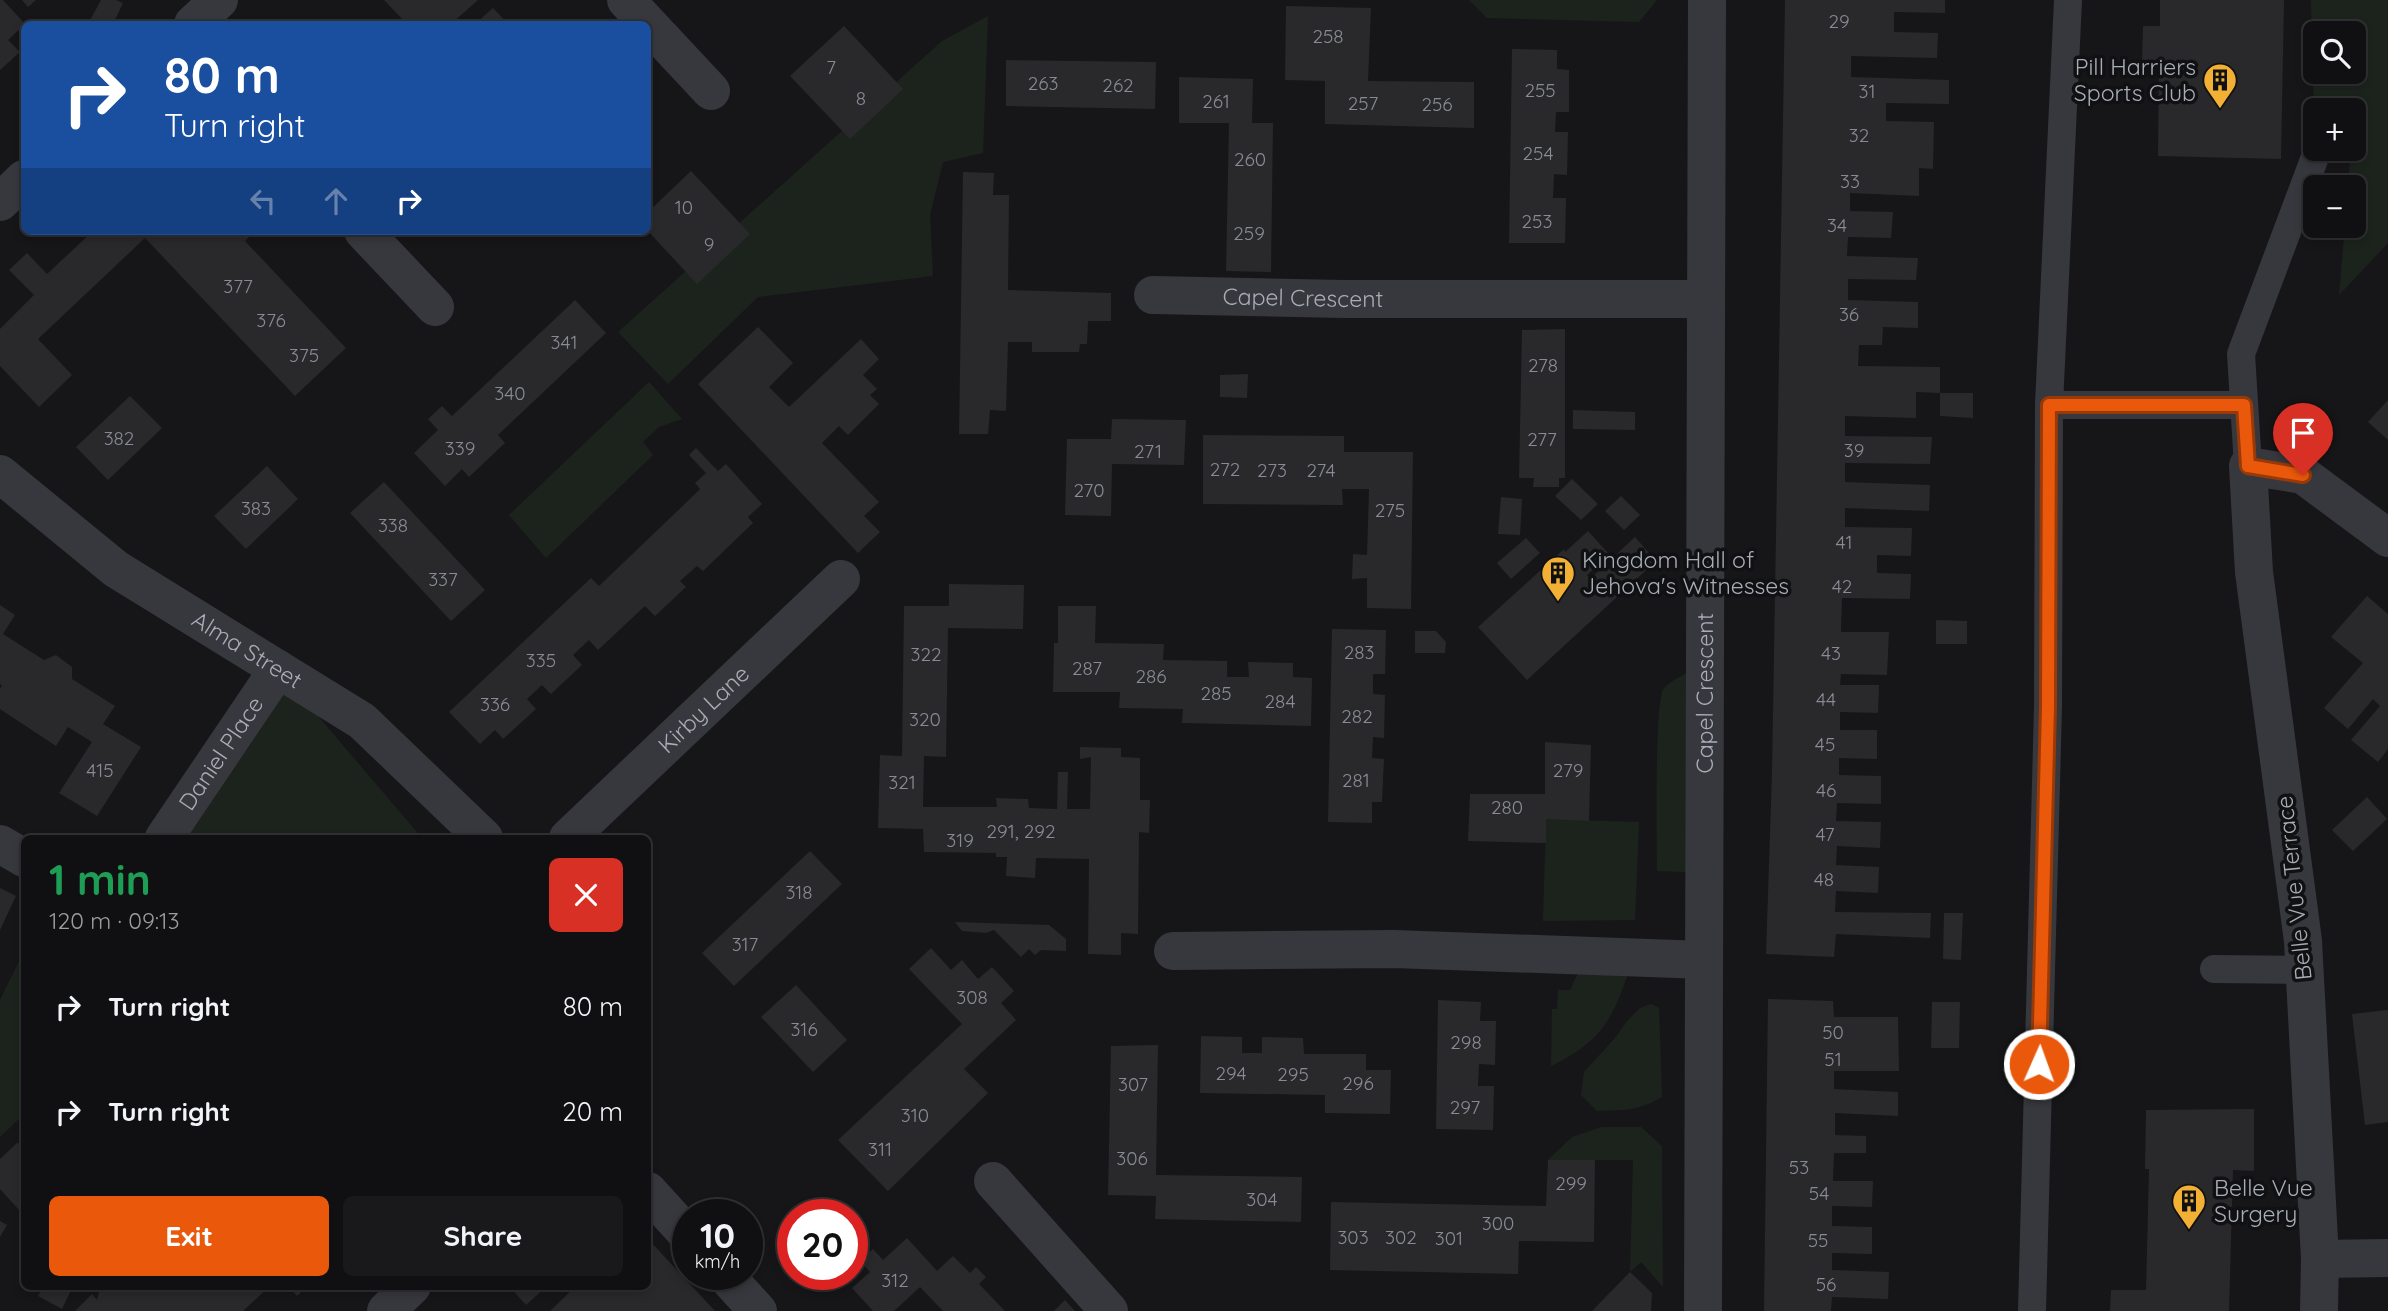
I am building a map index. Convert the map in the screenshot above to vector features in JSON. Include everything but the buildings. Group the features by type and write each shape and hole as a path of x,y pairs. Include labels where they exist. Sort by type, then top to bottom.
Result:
{"street":[{"path":"626,0 646,21"},
{"name":"Capel Crescent","path":"1703,1311 1707,0"},
{"path":"651,27 711,91"},
{"path":"0,202 21,183"},
{"path":"367,235 435,307"},
{"name":"Capel Crescent","path":"1153,295 1344,299 1706,299"},
{"path":"2248,466 2303,475 2388,538"},
{"name":"Belle Vue Terrace","path":"2248,466 2254,572 2303,942 2320,1259 2319,1311"},
{"name":"Alma Street","path":"0,474 116,569 362,721 481,835"},
{"name":"Kirby Lane","path":"571,835 841,579"},
{"name":"Daniel Place","path":"166,835 278,669"},
{"path":"0,844 21,856"},
{"path":"1173,951 1394,949 1704,960"},
{"path":"993,1181 1109,1311"},
{"path":"651,1194 672,1217"},
{"path":"2320,1259 2388,1258"},
{"path":"386,1311 408,1290"},
{"path":"739,1290 758,1311"}],"lane":[{"path":"2032,1311 2048,707 2049,405 2068,0"},
{"path":"2248,466 2241,354 2313,161"},
{"path":"2049,405 2244,405"},
{"path":"2214,969 2305,970"}],"shaded area":[{"path":"1469,0 1657,0 1639,22 1487,18"},
{"path":"2311,0 2388,0 2388,243 2339,295 2344,238 2366,238 2366,175 2349,175 2350,161 2366,161 2366,98 2313,98 2313,84 2366,84 2366,21 2312,21"},
{"path":"988,16 983,153 943,162 930,215 933,276 758,297 668,384 618,332 942,41"},
{"path":"649,382 682,419 659,427 643,442 653,455 546,558 509,515"},
{"path":"278,669 419,835 166,835"},
{"path":"1691,671 1686,872 1657,871 1657,745 1661,698 1667,685"},
{"path":"1546,819 1639,822 1635,920 1543,921"},
{"path":"21,957 21,1117 0,1137 0,1000"},
{"path":"1583,963 1631,964 1619,999 1604,1026 1583,1047 1551,1066 1552,1009 1557,1009 1558,990 1570,990"},
{"path":"1651,1004 1659,1008 1662,1097 1638,1107 1597,1111 1581,1095 1584,1072 1628,1020 1640,1008"},
{"path":"1602,1127 1641,1127 1662,1146 1663,1287 1641,1262 1630,1272 1633,1160 1548,1160 1572,1137"}],"place":[{"name":"Pill Harriers Sports Club","path":"2220,110"},
{"name":"Kingdom Hall of Jehova's Witnesses","path":"1558,603"},
{"name":"Belle Vue Surgery","path":"2189,1231"}],"route":[{"path":"2039,1064 2048,707 2049,405 2244,405 2248,466 2303,475"}]}
